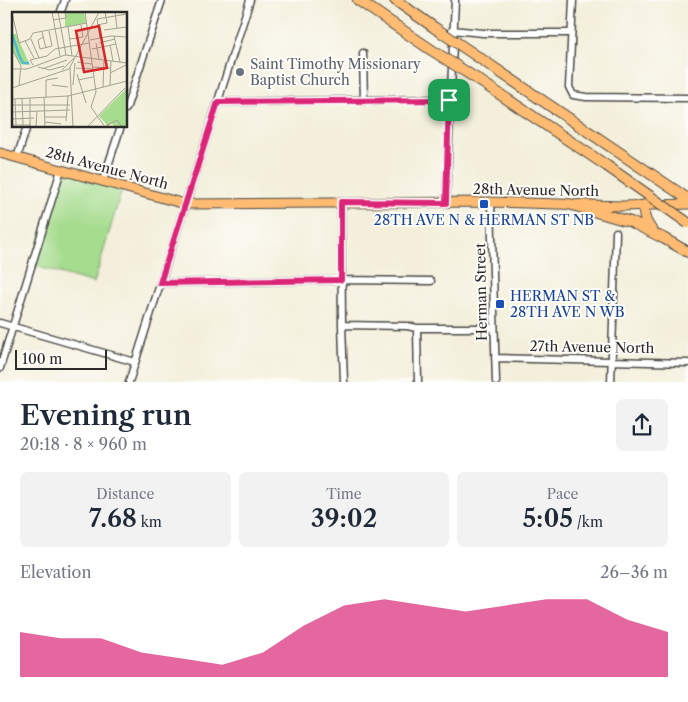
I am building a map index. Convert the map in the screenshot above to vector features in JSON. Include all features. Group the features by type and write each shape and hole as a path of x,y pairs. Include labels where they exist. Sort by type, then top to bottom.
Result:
{"highway":[{"path":"358,0 607,166 688,223"},
{"path":"395,0 688,199"},
{"path":"570,204 624,219 653,232 688,252"},
{"path":"645,205 643,212 645,221 653,232"}],"main road":[{"name":"28th Avenue North","path":"0,153 185,204 341,202 688,204"}],"street":[{"path":"128,103 162,0"},
{"path":"129,382 250,0"},
{"path":"446,203 452,30 455,0"},
{"path":"572,0 569,88 571,93 580,97 688,98"},
{"path":"452,30 483,33 571,33"},
{"path":"363,53 364,101"},
{"path":"218,102 449,100"},
{"path":"17,158 26,128"},
{"path":"103,181 120,128"},
{"path":"0,368 61,170"},
{"path":"341,202 344,382"},
{"name":"Herman Street","path":"491,202 496,382"},
{"path":"612,382 616,232"},
{"path":"160,283 341,280 431,281"},
{"path":"0,323 135,362"},
{"path":"342,325 407,326 417,328 494,328"},
{"path":"417,328 418,382"},
{"name":"27th Avenue North","path":"495,358 688,362"}],"green space":[{"path":"61,170 123,186 94,283 32,265"}],"place":[{"name":"Saint Timothy Missionary Baptist Church","path":"240,72"},
{"name":"28TH AVE N & HERMAN ST NB","path":"484,204"},
{"name":"HERMAN ST & 28TH AVE N WB","path":"500,304"}],"route":[{"path":"449,100 446,203 341,202 341,280 160,283 218,102 449,100"}]}
